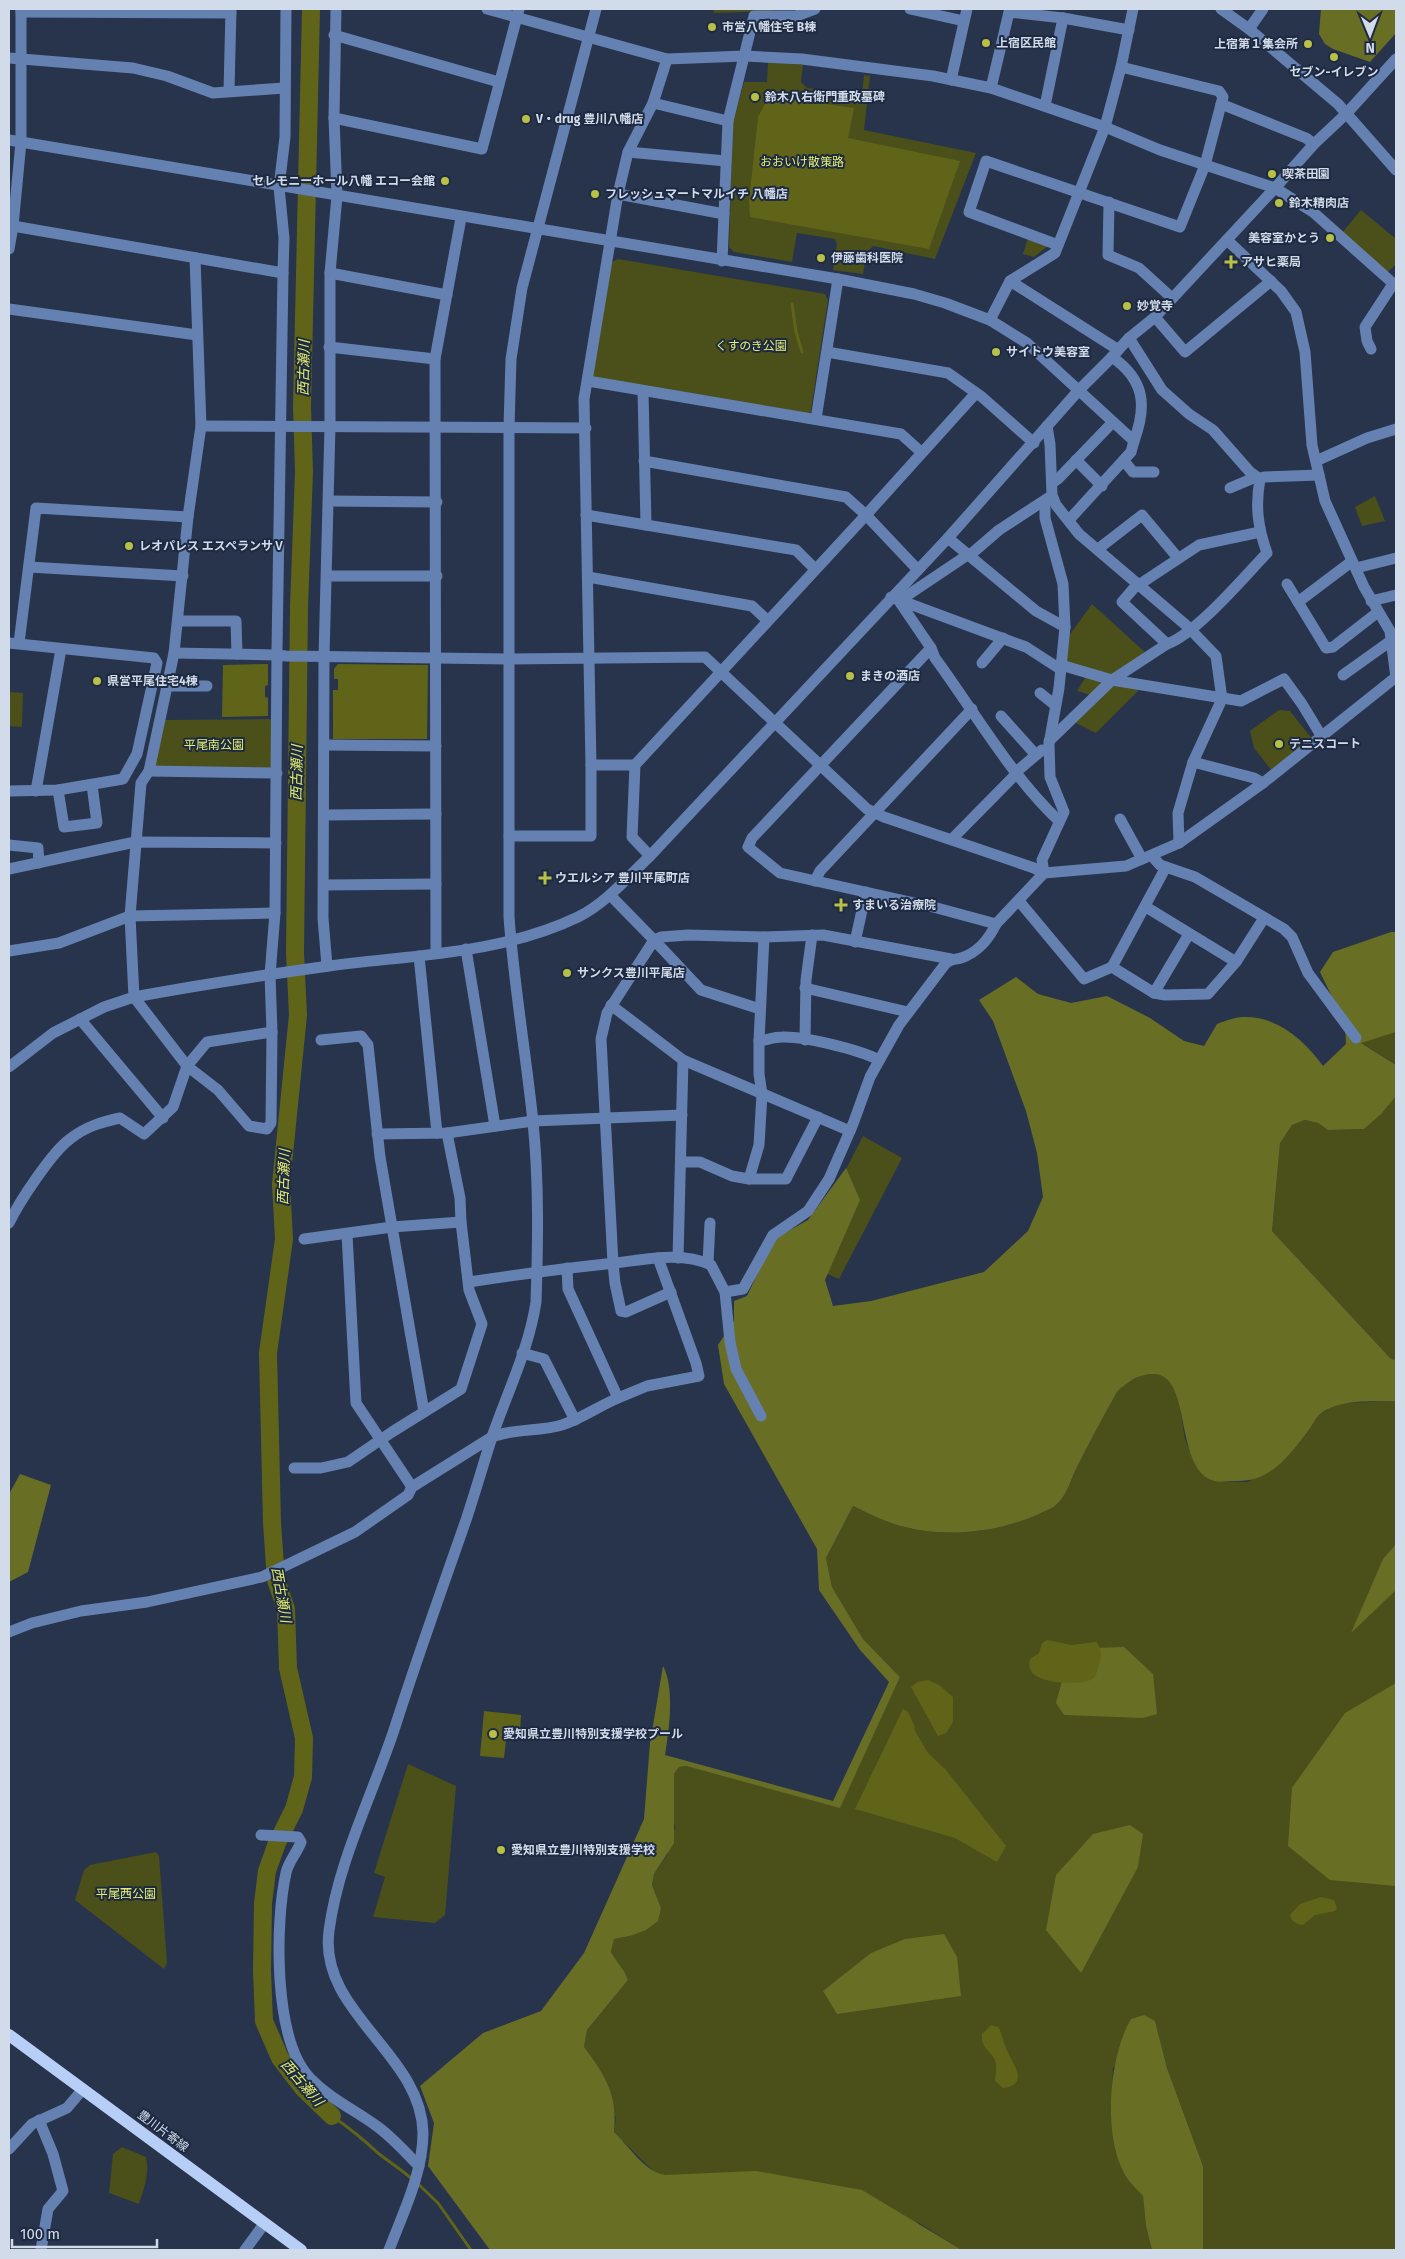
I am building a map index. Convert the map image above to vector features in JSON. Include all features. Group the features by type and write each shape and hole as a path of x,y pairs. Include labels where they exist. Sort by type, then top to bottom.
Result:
{"main road":[{"name":"豊川片寄線","path":"9,2034 301,2250"}],"street":[{"path":"195,258 201,426 188,517 174,653 149,771 141,783 130,916 134,997 187,1066 218,1090 249,1126 267,1129 272,1123 270,976 275,913 277,773 282,656 285,425 284,238 279,186 285,137 286,9"},
{"path":"327,966 323,918 325,745 319,657 327,576 328,500 325,425 330,274 337,196 334,118 334,35 336,9"},
{"path":"487,9 518,13 589,37 667,59 745,56 802,60 951,80 991,88 1105,127 1160,150 1275,188 1313,212 1395,285 1365,327 1367,341 1371,349"},
{"path":"389,2250 418,2170 423,2133 420,2110 397,2064 368,2028 340,1988 330,1962 328,1934 336,1892 533,1323 537,1272 537,1169 533,1121 510,941 509,427 511,359 522,288 596,9"},
{"path":"722,261 728,121 754,16 778,12 796,16 816,9"},
{"path":"910,9 964,21"},
{"path":"951,80 967,9"},
{"path":"990,320 1010,281 1055,253 1081,192 1105,127 1121,67 1133,9"},
{"path":"1220,9 1249,29 1338,104 1396,170"},
{"path":"1249,29 1263,9"},
{"path":"9,248 21,142 21,10 231,11 230,91"},
{"path":"991,88 1009,12 1064,18 1129,30"},
{"path":"334,118 482,149 518,13"},
{"path":"1045,106 1064,18"},
{"path":"334,35 499,82"},
{"path":"9,58 133,68 167,76 213,93 284,88"},
{"path":"509,836 590,836 591,765 584,399 618,194 628,152 653,103 667,59"},
{"path":"9,1067 53,1033 104,1007 134,997 327,966 466,949 534,936 580,916 610,895 650,856 774,723 895,599 918,570 1034,443 1079,390 1129,338 1154,317 1314,144 1346,114 1396,59"},
{"path":"1058,245 970,212 986,161 1180,227 1205,165 1223,97 1219,91 1121,67"},
{"path":"653,103 728,121"},
{"path":"1221,104 1314,144"},
{"path":"9,140 610,243 838,279 922,296 990,320 1027,342 1134,441"},
{"path":"628,152 726,161"},
{"path":"618,194 724,214"},
{"path":"1110,202 1108,255 1139,268 1172,298"},
{"path":"436,953 437,502 435,359 461,218"},
{"path":"13,226 283,273"},
{"path":"174,653 437,658 705,657 867,809 875,813 1034,868 1044,874 1126,866 1147,858 1179,843 1263,783 1396,678 1393,634 1371,601 1325,500 1312,445 1305,352 1296,312 1281,291 1226,240"},
{"path":"330,274 447,295"},
{"path":"816,419 838,279"},
{"path":"1010,281 1115,353 1137,382 1141,397 1143,413 1131,452 1102,486 1068,520"},
{"path":"1154,317 1185,352 1271,281"},
{"path":"9,309 197,335"},
{"path":"952,840 1016,773 1112,680 1191,630 1266,553 1260,532 1257,507 1258,478 1214,430 1189,414 1162,390 1129,338"},
{"path":"329,347 435,359"},
{"path":"827,352 948,373 976,393 1034,443"},
{"path":"588,381 901,434 922,452"},
{"path":"643,391 646,526"},
{"path":"650,856 632,836 635,765 976,393"},
{"path":"895,599 969,554 999,530 1037,504 1050,493 1076,460 1113,422"},
{"path":"201,426 325,425 586,428"},
{"path":"1044,874 1042,860 1064,812 1050,777 1049,742 1061,667 1065,627 1063,584 1045,518 1050,493 1050,444 1047,426"},
{"path":"1316,461 1367,438 1396,429"},
{"path":"1076,460 1102,486"},
{"path":"1124,460 1133,472 1154,472"},
{"path":"644,461 846,497 866,515 918,570"},
{"path":"1230,488 1264,477 1319,475"},
{"path":"1050,493 1056,505 1079,534 1140,584 1191,630 1216,656 1222,699 1193,762 1178,813 1177,831 1179,843"},
{"path":"328,500 437,502"},
{"path":"9,791 58,790 124,780 137,754 157,663 154,658 14,643 29,567 36,508 188,517"},
{"path":"586,515 796,550 815,569"},
{"path":"1098,549 1142,515 1178,558"},
{"path":"1167,644 1122,602 1140,584 1204,543 1260,532"},
{"path":"948,538 1036,611 1065,627"},
{"path":"1298,602 1354,565 1396,558"},
{"path":"29,567 183,576"},
{"path":"327,576 436,576"},
{"path":"588,577 752,606 767,620"},
{"path":"1287,584 1326,648 1333,646 1378,612"},
{"path":"1371,601 1396,594"},
{"path":"895,599 1026,647 1061,667 1112,680 1241,702 1284,680 1302,704 1322,737"},
{"path":"895,599 931,648 935,658 1016,773 1040,803 1059,821"},
{"path":"178,621 236,621 237,654"},
{"path":"1343,675 1393,634"},
{"path":"982,663 1004,638"},
{"path":"931,648 752,838 748,847 780,873 996,924"},
{"path":"36,791 61,649"},
{"path":"167,686 207,686"},
{"path":"1040,693 1055,705"},
{"path":"815,881 820,871 972,709"},
{"path":"1001,716 1036,755"},
{"path":"325,745 436,746"},
{"path":"1193,762 1254,778 1263,783"},
{"path":"591,765 635,765"},
{"path":"149,771 277,773"},
{"path":"58,790 64,827 97,823 92,785"},
{"path":"324,815 436,814"},
{"path":"1120,819 1147,858 1195,877 1284,929 1292,937 1308,973 1356,1038"},
{"path":"9,869 135,842 276,843"},
{"path":"9,846 38,848 39,863"},
{"path":"1019,901 1084,979 1112,967 1166,867"},
{"path":"671,1292 632,1310 621,1311 615,1283 600,1039 603,1024 611,1005 654,940 661,937 705,935 764,937 823,935 951,959 961,958 977,950 991,934 996,924 1044,874"},
{"path":"324,885 436,884"},
{"path":"855,942 866,892"},
{"path":"610,895 701,990 760,1010"},
{"path":"1146,907 1236,962"},
{"path":"9,952 59,943 130,916 275,913"},
{"path":"1112,967 1154,993 1165,996 1208,994 1236,962 1264,918"},
{"path":"1154,993 1189,934"},
{"path":"805,1040 805,988 812,935"},
{"path":"749,1179 759,1145 762,1094 759,1074 759,1041 764,937"},
{"path":"466,949 495,1126"},
{"path":"294,1468 322,1468 348,1462 461,1389 482,1324 469,1290 460,1198 442,1133 419,956"},
{"path":"726,1292 743,1288 773,1235 808,1211 828,1179 850,1131 870,1077 908,1012 951,959"},
{"path":"805,988 908,1012"},
{"path":"611,1005 683,1060 850,1131"},
{"path":"80,1019 163,1118"},
{"path":"9,1223 19,1203 68,1140 91,1125 120,1118 144,1134 173,1107 187,1066 207,1042 272,1032"},
{"path":"321,1040 361,1036 368,1045 377,1134 424,1412"},
{"path":"759,1041 782,1037 805,1040 869,1054 880,1060"},
{"path":"678,1258 683,1060"},
{"path":"377,1134 442,1133 533,1121 682,1115"},
{"path":"681,1162 700,1162 732,1176 749,1179 786,1179 818,1117"},
{"path":"304,1239 392,1227 461,1222"},
{"path":"708,1263 710,1223"},
{"path":"347,1234 356,1403 412,1487"},
{"path":"9,1632 32,1623 81,1611 163,1599 262,1577 355,1532 408,1495 412,1487 492,1437 502,1433 540,1430 576,1420 598,1406 647,1386 699,1376 658,1258"},
{"path":"469,1282 567,1268 658,1258 696,1258 708,1263 726,1292 730,1342 736,1369 761,1416"},
{"path":"567,1268 568,1289 618,1398"},
{"path":"522,1353 544,1359 576,1420"},
{"path":"261,1835 298,1837 301,1842 286,1870 279,1926 280,1966 285,2018 298,2064 329,2096 378,2127 418,2170"},
{"path":"9,2149 32,2124 67,2108 83,2089"},
{"path":"39,2120 63,2191 48,2209 41,2250"},
{"path":"245,2250 264,2224"}],"green space":[{"path":"713,9 772,9 772,11 714,13"},
{"path":"1321,9 1396,9 1396,33 1370,62 1333,49 1325,44 1319,34"},
{"name":"おおいけ散策路","path":"768,62 803,65 801,82 807,88 862,95 864,75 870,76 864,130 976,153 935,259 873,246 867,252 863,274 833,270 837,244 835,239 797,233 792,262 734,252 729,247 733,122 744,82 767,82"},
{"path":"1361,210 1396,239 1396,264 1387,273 1342,233"},
{"path":"1028,238 1049,245 1034,257 1023,254"},
{"name":"くすのき公園","path":"618,259 825,294 828,300 810,416 591,377 612,262"},
{"path":"1375,496 1385,521 1362,526 1355,507"},
{"path":"1092,604 1148,655 1113,677 1066,663 1068,637"},
{"path":"1087,675 1109,681 1094,696 1077,691"},
{"path":"1111,684 1142,687 1096,733 1072,721"},
{"path":"9,692 23,693 22,727 9,726"},
{"name":"テニスコート","path":"1279,710 1290,711 1312,739 1271,770 1254,748 1250,731"},
{"name":"平尾南公園","path":"274,719 274,770 153,769 164,720"},
{"path":"1391,932 1396,932 1396,1032 1361,1043 1396,1065 1396,1096 1381,1114 1364,1129 1328,1130 1318,1123 1305,1120 1292,1125 1280,1143 1272,1231 1391,1359 1396,1360 1396,1401 1346,1403 1327,1410 1319,1415 1285,1459 1268,1473 1258,1478 1222,1482 1211,1480 1199,1471 1192,1457 1179,1403 1173,1388 1165,1378 1153,1374 1142,1375 1133,1379 1117,1392 1063,1497 1054,1506 1039,1514 991,1529 938,1532 898,1525 853,1506 826,1558 832,1587 863,1639 900,1677 840,1808 686,1766 679,1767 674,1774 674,1843 654,1874 652,1885 661,1908 658,1921 646,1930 614,1939 611,1952 628,1980 587,2030 584,2047 604,2076 612,2096 615,2119 614,2132 644,2164 665,2175 756,2171 862,2190 962,2250 490,2250 428,2166 434,2123 420,2086 483,2033 541,2011 584,1953 644,1819 650,1743 663,1666 667,1675 670,1697 665,1755 833,1801 889,1682 860,1650 819,1590 817,1549 724,1384 718,1345 734,1321 734,1301 747,1296 774,1239 808,1220 846,1168 860,1200 825,1280 833,1306 871,1301 984,1272 1028,1231 1043,1197 1037,1153 1026,1111 993,1021 979,1000 1016,977 1038,994 1071,1003 1107,996 1150,1018 1184,1041 1204,1046 1217,1024 1240,1017 1268,1021 1279,1025 1299,1039 1323,1066 1346,1044 1345,1024 1320,972 1333,952"},
{"path":"1396,1032 1396,1065 1360,1042"},
{"path":"1396,1096 1396,1360 1391,1359 1272,1231 1280,1142 1292,1125 1305,1120 1318,1123 1328,1130 1364,1129"},
{"path":"863,1136 902,1158 839,1279 816,1269 840,1181"},
{"path":"1144,1374 1159,1374 1169,1379 1178,1395 1185,1439 1192,1456 1202,1473 1212,1481 1248,1482 1285,1459 1319,1415 1332,1407 1343,1403 1396,1401 1396,2250 1203,2250 1203,2166 1167,2068 1155,2022 1113,2068 1111,2114 1114,2142 1143,2196 1146,2226 1152,2250 962,2250 919,2223 656,2174 614,2132 616,2118 584,2047 587,2030 628,1980 611,1952 614,1939 630,1936 661,1908 652,1885 654,1874 667,1855 675,1828 673,1816 674,1774 679,1767 686,1766 840,1807 900,1677 863,1639 832,1587 826,1558 853,1506 898,1525 938,1532 991,1529 1039,1514 1054,1506 1063,1497 1117,1392 1127,1382"},
{"path":"20,1474 51,1485 28,1572 9,1582 9,1494"},
{"path":"1396,1544 1396,1590 1351,1633 1383,1559"},
{"path":"1124,1647 1153,1674 1157,1714 1143,1718 1064,1715 1056,1703 1065,1670 1094,1648"},
{"path":"1396,1683 1396,1886 1330,1880 1288,1846 1292,1788 1345,1713"},
{"path":"408,1764 456,1786 445,1915 435,1923 373,1917 385,1877 374,1873"},
{"path":"1130,1825 1143,1834 1138,1867 1081,1973 1046,1930 1056,1875 1093,1834"},
{"name":"平尾西公園","path":"156,1852 159,1856 167,1963 164,1969 75,1900 84,1870 90,1865"},
{"path":"944,1934 957,1957 961,1996 837,2014 823,1991 871,1953 905,1939"},
{"path":"1144,2015 1155,2021 1167,2068 1203,2166 1203,2250 1152,2250 1146,2226 1143,2196 1130,2182 1121,2166 1115,2146 1111,2101 1117,2055 1123,2035 1131,2019"},
{"path":"122,2147 146,2157 147,2175 139,2204 109,2193 113,2154"}],"shaded area":[{"name":"おおいけ散策路","path":"769,96 854,108 848,138 960,161 929,249 750,217 749,201 758,117"},
{"path":"268,664 268,685 265,686 265,697 268,698 268,716 222,717 223,665"},
{"path":"338,664 428,665 427,739 333,739 333,690 338,690 338,679 334,679 334,669"},
{"path":"1047,1640 1071,1645 1096,1642 1101,1654 1095,1677 1082,1682 1062,1683 1043,1679 1035,1675 1030,1670 1030,1659 1039,1653 1042,1643"},
{"path":"928,1680 939,1685 953,1697 953,1722 946,1733 938,1736 911,1687 918,1682"},
{"path":"903,1709 908,1712 915,1727 914,1729 928,1753 946,1770 1006,1846 997,1862 955,1838 855,1809"},
{"path":"484,1711 521,1715 520,1732 507,1732 504,1758 480,1756"},
{"path":"1321,1897 1334,1900 1337,1908 1335,1911 1315,1915 1303,1925 1293,1921 1290,1915 1300,1904"},
{"path":"991,2025 998,2027 1017,2071 1017,2082 1012,2086 1003,2088 995,2081 995,2060 983,2044 982,2039 982,2034"}],"waterway":[{"name":"西古瀬川","path":"311,9 302,407 304,472 299,607 295,953 298,1015 281,1184 284,1239 268,1353 272,1523 276,1580 286,1609 288,1668 304,1738 303,1777 294,1809 277,1843 267,1871 263,1903 262,1971 264,2021 280,2058 303,2088 332,2116"},
{"path":"792,304 796,332 802,352"},
{"name":"西古瀬川","path":"332,2116 412,2179"},
{"name":"西古瀬川","path":"417,2183 438,2203 471,2250"}],"place":[{"name":"市営八幡住宅 B棟","path":"712,27"},
{"name":"上宿区民館","path":"986,43"},
{"name":"上宿第１集会所","path":"1308,44"},
{"name":"セブン-イレブン","path":"1334,57"},
{"name":"鈴木八右衛門重政墓碑","path":"755,97"},
{"name":"V・drug 豊川八幡店","path":"526,119"},
{"name":"喫茶田園","path":"1272,174"},
{"name":"セレモニーホール八幡 エコー会館","path":"445,181"},
{"name":"フレッシュマートマルイチ 八幡店","path":"595,194"},
{"name":"鈴木精肉店","path":"1279,203"},
{"name":"美容室かとう","path":"1330,238"},
{"name":"伊藤歯科医院","path":"821,258"},
{"name":"アサヒ薬局","path":"1231,262"},
{"name":"妙覚寺","path":"1127,306"},
{"name":"サイトウ美容室","path":"996,352"},
{"name":"レオパレス エスペランサⅤ","path":"129,546"},
{"name":"まきの酒店","path":"850,676"},
{"name":"県営平尾住宅4棟","path":"97,681"},
{"name":"テニスコート","path":"1279,744"},
{"name":"ウエルシア 豊川平尾町店","path":"545,878"},
{"name":"すまいる治療院","path":"841,905"},
{"name":"サンクス豊川平尾店","path":"567,973"},
{"name":"愛知県立豊川特別支援学校プール","path":"493,1734"},
{"name":"愛知県立豊川特別支援学校","path":"501,1850"}]}
